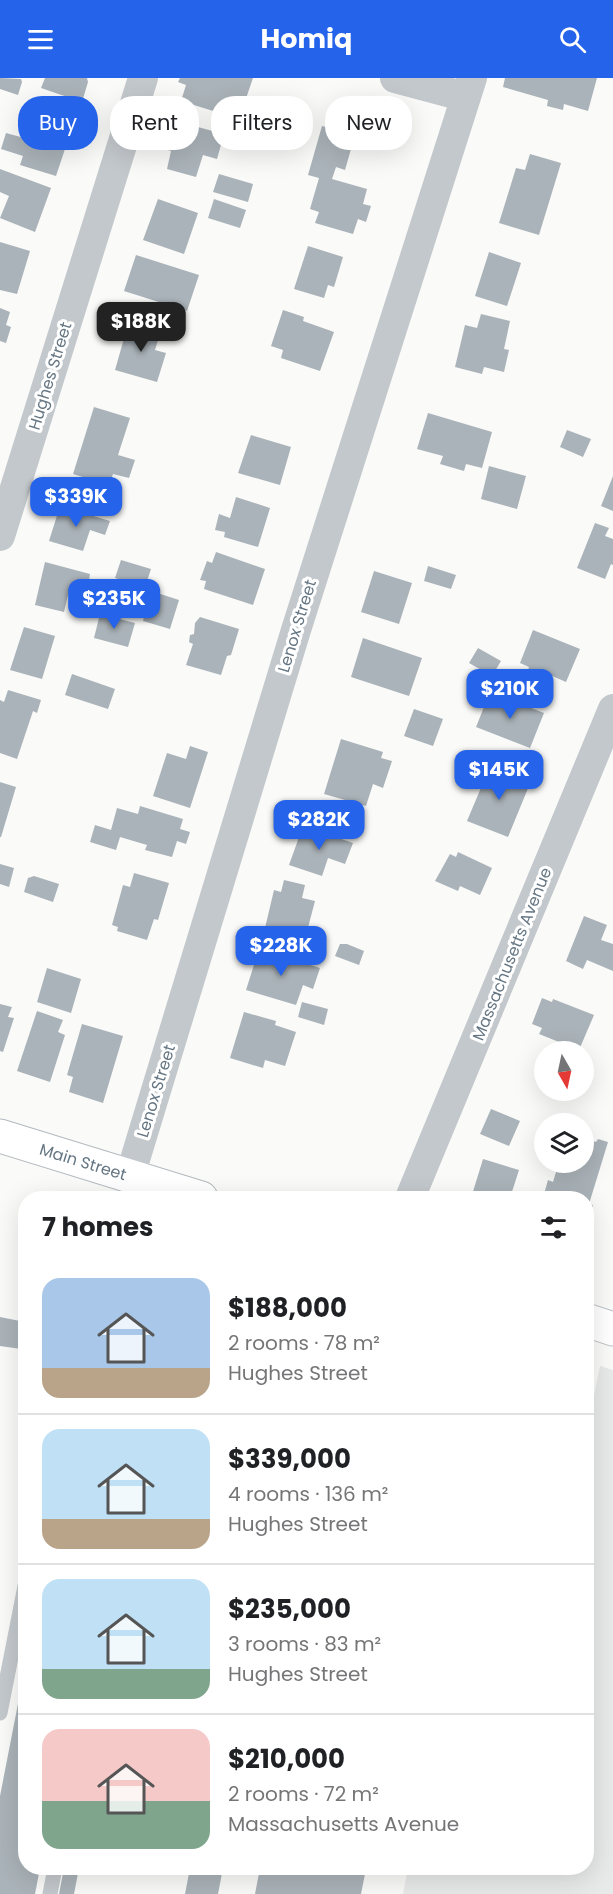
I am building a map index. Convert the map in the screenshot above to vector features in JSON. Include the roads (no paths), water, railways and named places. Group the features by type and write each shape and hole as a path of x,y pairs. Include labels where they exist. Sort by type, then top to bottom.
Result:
{"main road":[{"name":"Main Street","path":"0,1136 128,1187 155,1191"},
{"path":"594,1323 613,1329"}],"street":[{"name":"Hughes Street","path":"0,536 143,78"},
{"path":"395,78 469,88"},
{"name":"Lenox Street","path":"128,1187 296,630 469,88"},
{"name":"Massachusetts Avenue","path":"413,1191 613,709"}],"lane":[{"path":"0,1713 18,1622"},
{"path":"50,1894 54,1875"}]}
